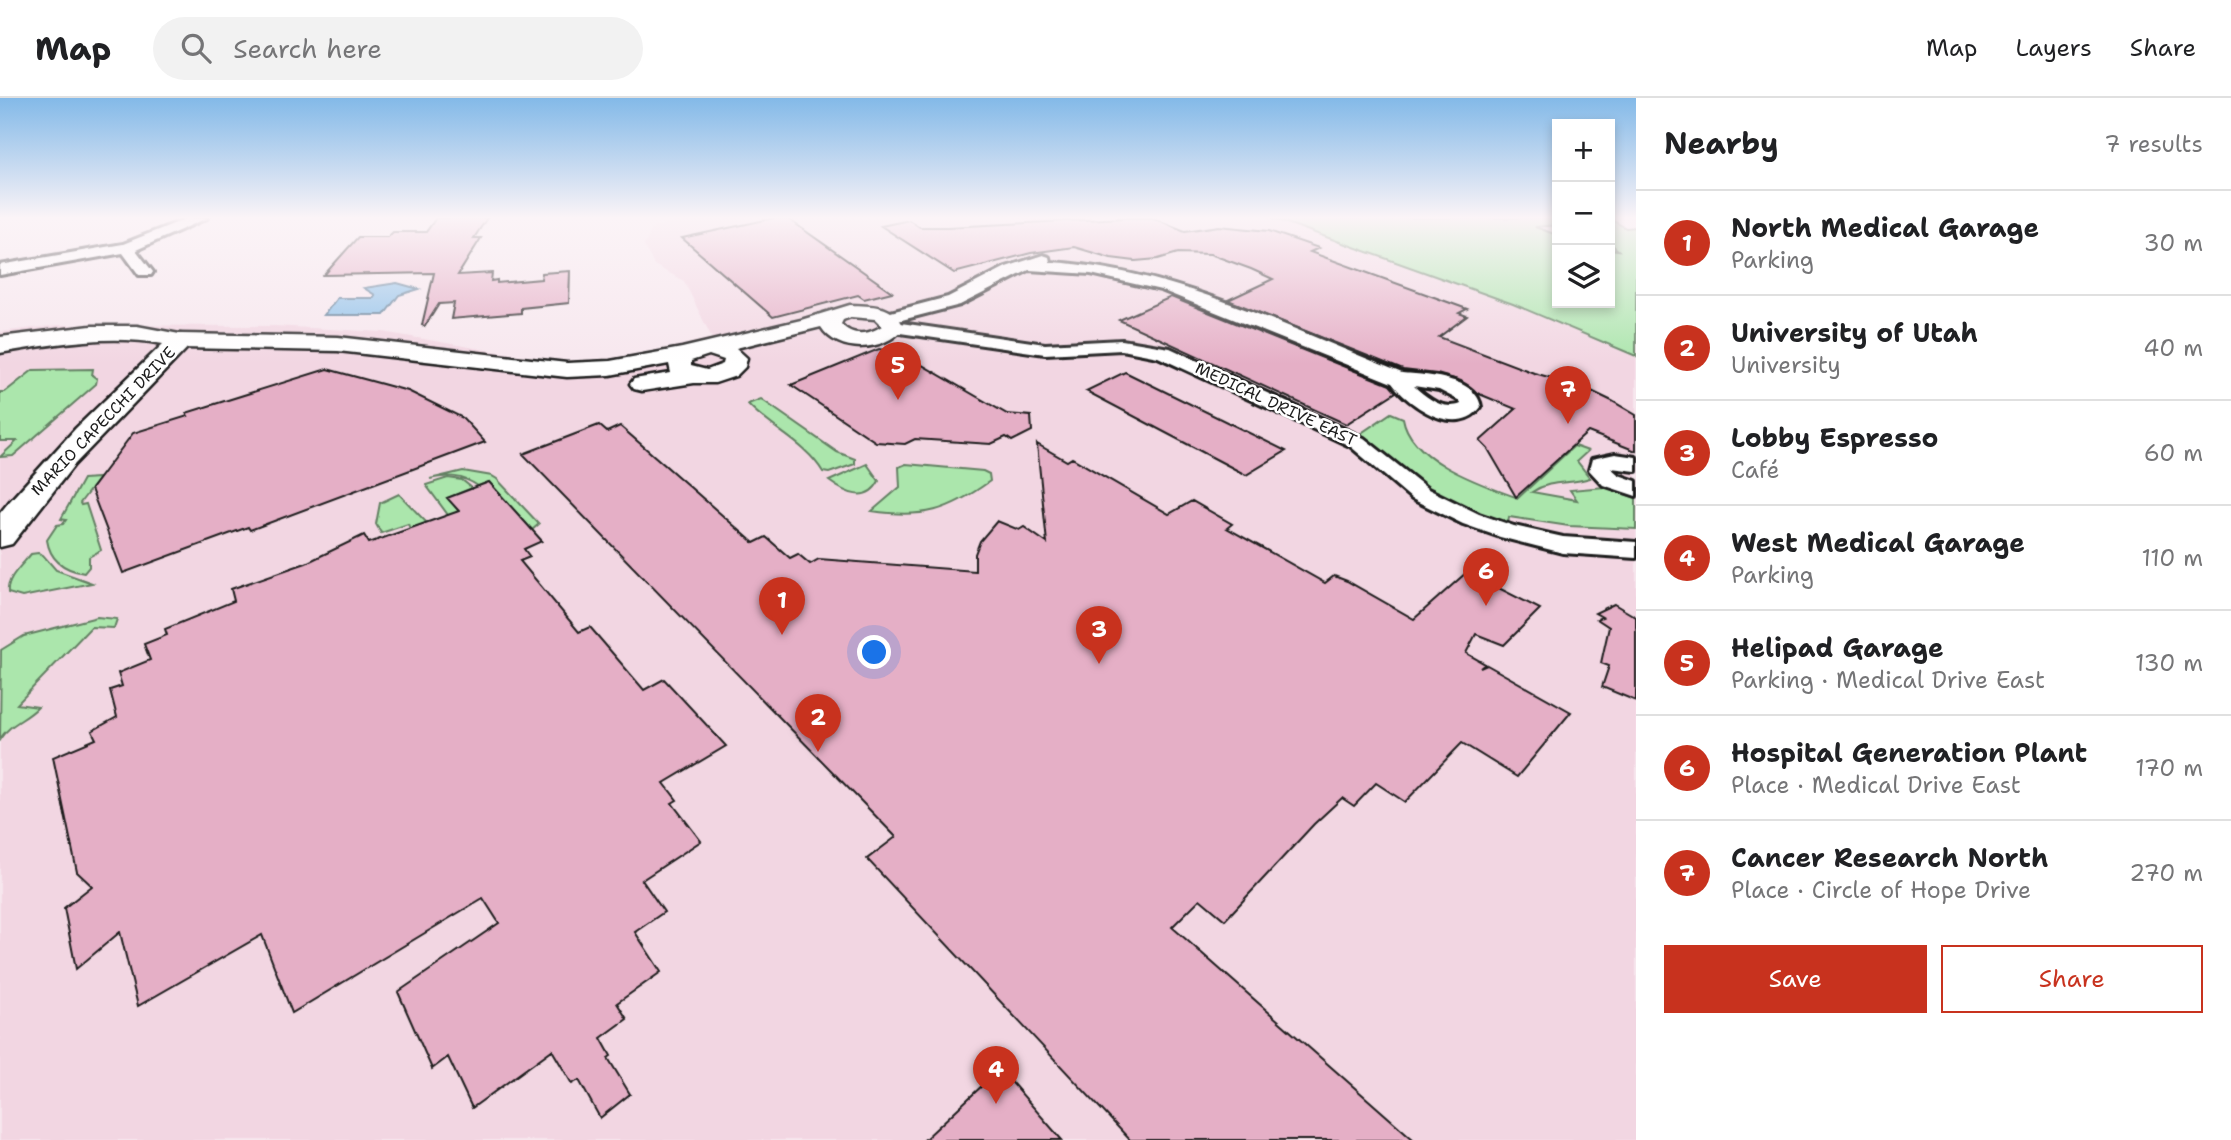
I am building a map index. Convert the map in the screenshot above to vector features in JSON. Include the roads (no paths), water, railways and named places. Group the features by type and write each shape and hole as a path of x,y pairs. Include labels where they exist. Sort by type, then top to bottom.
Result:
{"main road":[{"path":"0,345 131,333 156,333 181,341"},
{"path":"0,356 59,351 138,350 181,341"},
{"name":"MARIO CAPECCHI DRIVE","path":"0,536 25,501 58,463 181,341"}],"street":[{"path":"0,271 24,267"},
{"path":"141,267 145,272"},
{"path":"181,341 314,342 387,350 428,366 554,390 604,390 727,355 847,338 878,338 886,335 891,323 954,301 1023,267"},
{"path":"1063,267 1091,268 1153,283 1198,298 1399,379"},
{"path":"727,355 858,310 879,313 891,323"},
{"path":"834,317 830,324 833,330 847,338"},
{"name":"MEDICAL DRIVE EAST","path":"891,323 1045,349 1109,345 1154,349 1357,442 1413,489 1471,519 1526,537 1563,545 1636,550"},
{"path":"686,365 721,375 729,372 727,355"},
{"path":"1636,464 1615,460 1600,464 1600,470 1611,480 1636,489"}],"water":[{"path":"397,283 419,289 399,295 384,315 324,315 337,298 373,298 375,295 364,288"}],"place":[{"name":"Helipad Garage","path":"898,400"},
{"name":"Cancer Research North","path":"1568,424"},
{"name":"Hospital Generation Plant","path":"1486,606"},
{"name":"North Medical Garage","path":"782,635"},
{"name":"Lobby Espresso","path":"1099,664"},
{"name":"University of Utah","path":"818,752"},
{"name":"West Medical Garage","path":"996,1104"}]}
